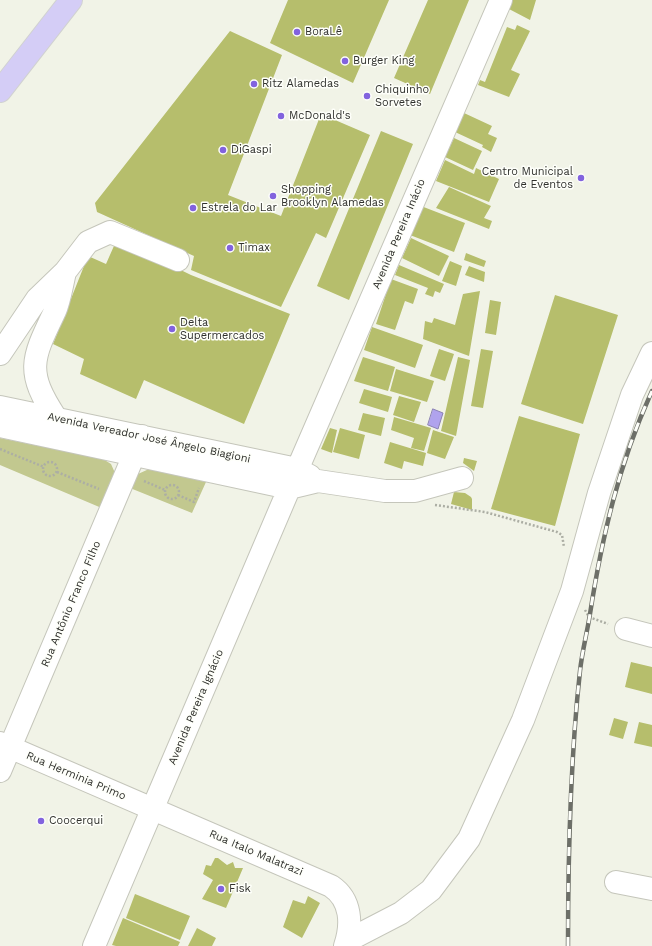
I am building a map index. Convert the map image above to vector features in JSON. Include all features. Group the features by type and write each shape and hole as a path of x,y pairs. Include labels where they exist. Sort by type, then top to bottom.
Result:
{"main road":[{"path":"0,91 71,0"}],"street":[{"name":"Avenida Pereira Inácio","path":"293,479 501,0"},
{"path":"0,354 37,298 64,272 88,242 110,232 178,260"},
{"path":"56,418 42,396 35,369 35,356 46,328 56,310 64,272"},
{"path":"346,943 401,913 431,890 469,839 523,720 572,591 599,493 632,395 652,353"},
{"name":"Avenida Vereador José Ângelo Biagioni","path":"0,407 56,418 134,455"},
{"name":"Avenida Vereador José Ângelo Biagioni","path":"0,426 134,455 293,479"},
{"name":"Rua Antônio Franco Filho","path":"0,771 5,745 134,455"},
{"path":"293,479 318,481 385,491 415,491 462,478"},
{"name":"Avenida Pereira Ignácio","path":"95,946 293,479"},
{"path":"626,629 652,636"},
{"name":"Rua Herminia Primo","path":"5,745 153,809"},
{"name":"Rua Italo Malatrazi","path":"153,809 331,886 341,894 348,911 350,924 346,943"},
{"path":"616,882 652,889"}],"path":[{"path":"0,449 44,467"},
{"path":"134,455 165,490 165,495 168,498 175,499 178,495"},
{"path":"44,467 47,464 53,463 56,466 57,472"},
{"path":"44,467 44,473 48,476 54,475 57,472"},
{"path":"57,472 117,496"},
{"path":"165,490 168,486 174,486 178,491 178,495"},
{"path":"415,491 437,506 485,512 557,532 562,535 565,551"},
{"path":"178,495 194,502"},
{"path":"572,591 590,617 626,629"}],"green space":[{"path":"0,438 103,459 111,464 115,473 104,509 0,465"},
{"path":"149,469 206,482 192,513 130,488 138,474"}],"shaded area":[{"path":"433,409 443,413 438,429 428,425"}],"building":[{"path":"288,0 389,0 353,83 270,43"},
{"path":"428,0 469,0 430,94 394,78"},
{"path":"512,0 536,0 530,20 509,9"},
{"path":"517,25 530,31 511,70 520,74 509,97 478,85 480,80 485,82 507,27 515,30"},
{"path":"230,31 282,55 228,195 281,216 321,114 370,135 326,238 316,233 281,307 191,270 194,256 97,212 95,203"},
{"path":"464,113 492,126 488,134 497,138 491,152 482,147 483,145 455,132"},
{"path":"381,131 413,144 349,300 317,286"},
{"path":"454,138 482,151 473,170 445,157"},
{"path":"445,160 474,174 476,168 499,179 489,202 436,181"},
{"path":"449,187 491,206 484,218 492,221 489,229 436,208"},
{"path":"421,206 465,223 454,252 410,235"},
{"path":"411,238 449,256 439,276 402,258"},
{"name":"Delta Supermercados","path":"117,239 191,275 290,314 244,424 144,380 136,399 80,374 84,359 53,344 88,256 106,264"},
{"path":"466,253 486,261 484,267 464,260"},
{"path":"450,261 462,266 456,286 442,281"},
{"path":"399,265 444,284 440,293 435,291 433,297 425,294 428,288 395,275"},
{"path":"469,266 485,272 484,282 465,275"},
{"path":"391,279 418,289 413,304 405,301 395,330 376,324"},
{"path":"480,291 469,356 423,339 425,321 432,323 434,318 455,325 463,294"},
{"path":"555,295 618,315 583,424 521,404"},
{"path":"490,300 501,302 496,335 485,333"},
{"path":"372,327 423,345 415,368 364,350"},
{"path":"439,349 454,354 445,381 430,376"},
{"path":"481,349 493,351 483,408 471,406"},
{"path":"363,357 395,367 388,391 354,381"},
{"path":"458,357 470,360 456,436 441,431"},
{"path":"396,369 434,381 427,402 390,391"},
{"path":"364,389 392,397 388,412 359,403"},
{"path":"399,396 421,402 414,422 393,415"},
{"path":"363,413 385,418 381,436 358,430"},
{"path":"519,416 580,434 555,526 491,509"},
{"path":"394,417 431,428 424,451 411,448 414,438 391,430"},
{"path":"330,428 337,430 332,453 321,449"},
{"path":"340,428 365,435 359,459 333,452"},
{"path":"433,430 454,437 445,459 427,453"},
{"path":"390,442 426,453 423,466 404,461 402,469 384,463"},
{"path":"464,458 477,461 474,471 463,463"},
{"path":"454,492 465,493 471,497 472,510 451,504"},
{"path":"631,662 652,667 652,694 625,687"},
{"path":"614,718 628,722 623,739 609,735"},
{"path":"639,722 652,725 652,747 634,743"},
{"name":"Fisk","path":"215,858 218,858 227,865 233,862 235,868 243,868 226,908 202,899 213,880 203,874 206,865 211,866"},
{"path":"135,894 190,916 180,940 126,918"},
{"path":"308,896 320,903 302,938 283,927 293,900 305,904"},
{"path":"123,918 180,942 178,946 112,945"},
{"path":"197,928 216,938 212,946 188,946"}],"railway":[{"path":"568,946 568,877 572,774 581,664 600,557 613,501 630,445 652,391"}],"place":[{"name":"BoraLê","path":"297,32"},
{"name":"Burger King","path":"345,61"},
{"name":"Ritz Alamedas","path":"254,84"},
{"name":"Chiquinho Sorvetes","path":"367,96"},
{"name":"McDonald's","path":"281,116"},
{"name":"DiGaspi","path":"223,150"},
{"name":"Centro Municipal de Eventos","path":"581,178"},
{"name":"Shopping Brooklyn Alamedas","path":"273,196"},
{"name":"Estrela do Lar","path":"193,208"},
{"name":"Timax","path":"230,248"},
{"name":"Delta Supermercados","path":"172,329"},
{"name":"Coocerqui","path":"41,821"},
{"name":"Fisk","path":"221,889"}]}
